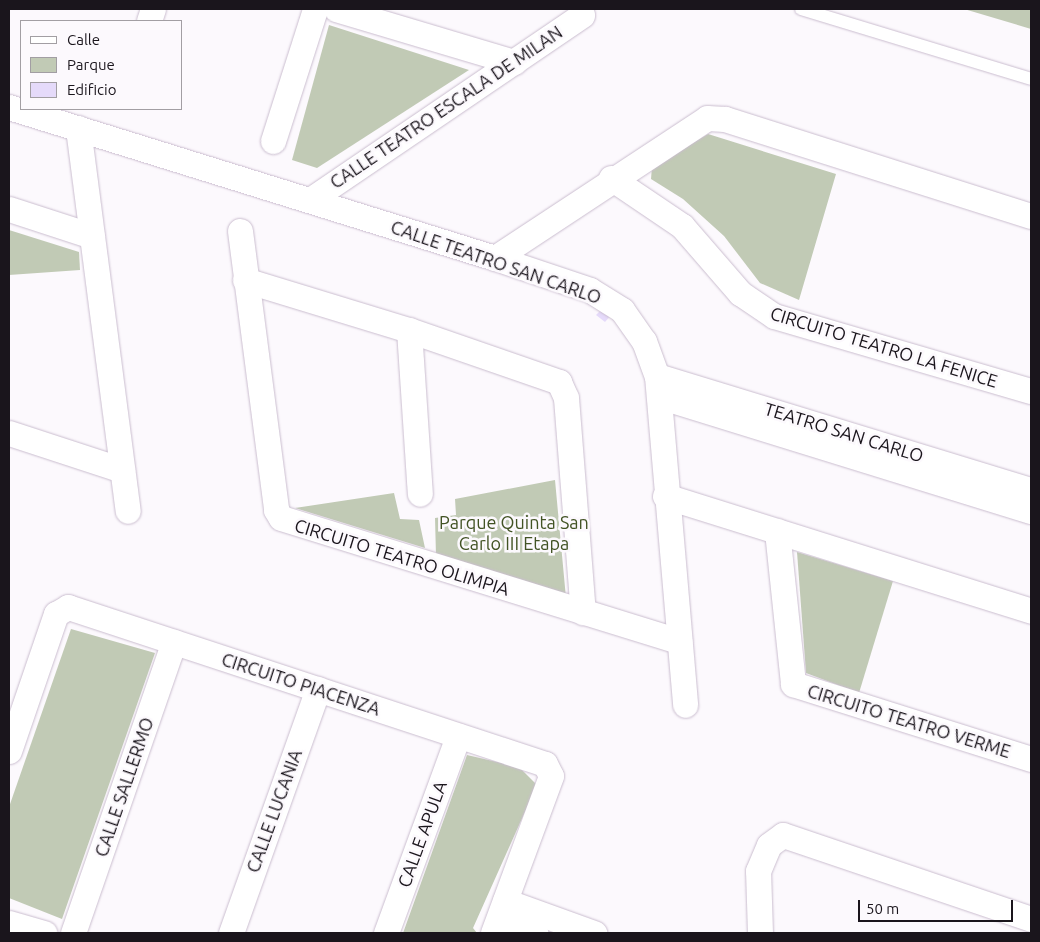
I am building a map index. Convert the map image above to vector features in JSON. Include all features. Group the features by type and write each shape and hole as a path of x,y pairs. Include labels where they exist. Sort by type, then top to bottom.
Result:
{"street":[{"path":"273,141 316,9"},
{"path":"336,9 514,62"},
{"name":"CALLE TEATRO ESCALA DE MILAN","path":"310,200 582,14"},
{"name":"CALLE TEATRO SAN CARLO","path":"9,107 494,258 590,290 622,310 644,341 658,386 665,496 685,705"},
{"path":"494,258 611,178 699,122 716,118 1031,216"},
{"path":"78,128 128,512"},
{"name":"CIRCUITO TEATRO LA FENICE","path":"611,178 682,226 740,293 774,316 1030,386"},
{"path":"9,209 92,236"},
{"name":"CIRCUITO TEATRO OLIMPIA","path":"240,231 276,510 281,518 679,641"},
{"path":"245,280 409,330 552,378 563,390 583,612"},
{"path":"409,330 420,494"},
{"name":"TEATRO SAN CARLO","path":"658,386 1031,490"},
{"name":"TEATRO SAN CARLO","path":"658,386 1031,511"},
{"path":"9,433 122,470"},
{"path":"665,496 1031,611"},
{"name":"CIRCUITO TEATRO VERME","path":"777,531 793,684 1031,759"},
{"name":"CIRCUITO PIACENZA","path":"9,751 62,607 545,764 551,771 499,918"},
{"name":"CALLE SALLERMO","path":"73,933 174,642"},
{"name":"CALLE LUCANIA","path":"231,933 318,690"},
{"name":"CALLE APULA","path":"386,933 458,736"},
{"path":"760,933 758,871 773,839 783,835 1031,919"},
{"path":"499,918 535,933"},
{"path":"499,918 594,933"},
{"path":"9,923 45,933"}],"lane":[{"path":"801,9 1031,79"}],"green space":[{"path":"964,9 1031,9 1031,29"},
{"path":"329,25 469,70 317,168 292,160"},
{"path":"708,134 836,174 799,300 760,283 724,236 683,199 651,179 652,167"},
{"path":"9,230 79,252 80,270 9,275"},
{"name":"Parque Quinta San Carlo III Etapa","path":"555,480 566,598 436,556 435,518 456,515 455,499"},
{"path":"394,493 400,519 419,520 425,548 295,508"},
{"path":"797,552 893,581 859,693 806,673"},
{"path":"71,629 155,653 62,919 9,898 9,807"},
{"path":"467,755 519,767 537,785 473,928 477,933 403,933"}],"building":[{"path":"600,311 613,313 605,322 596,315"}]}
